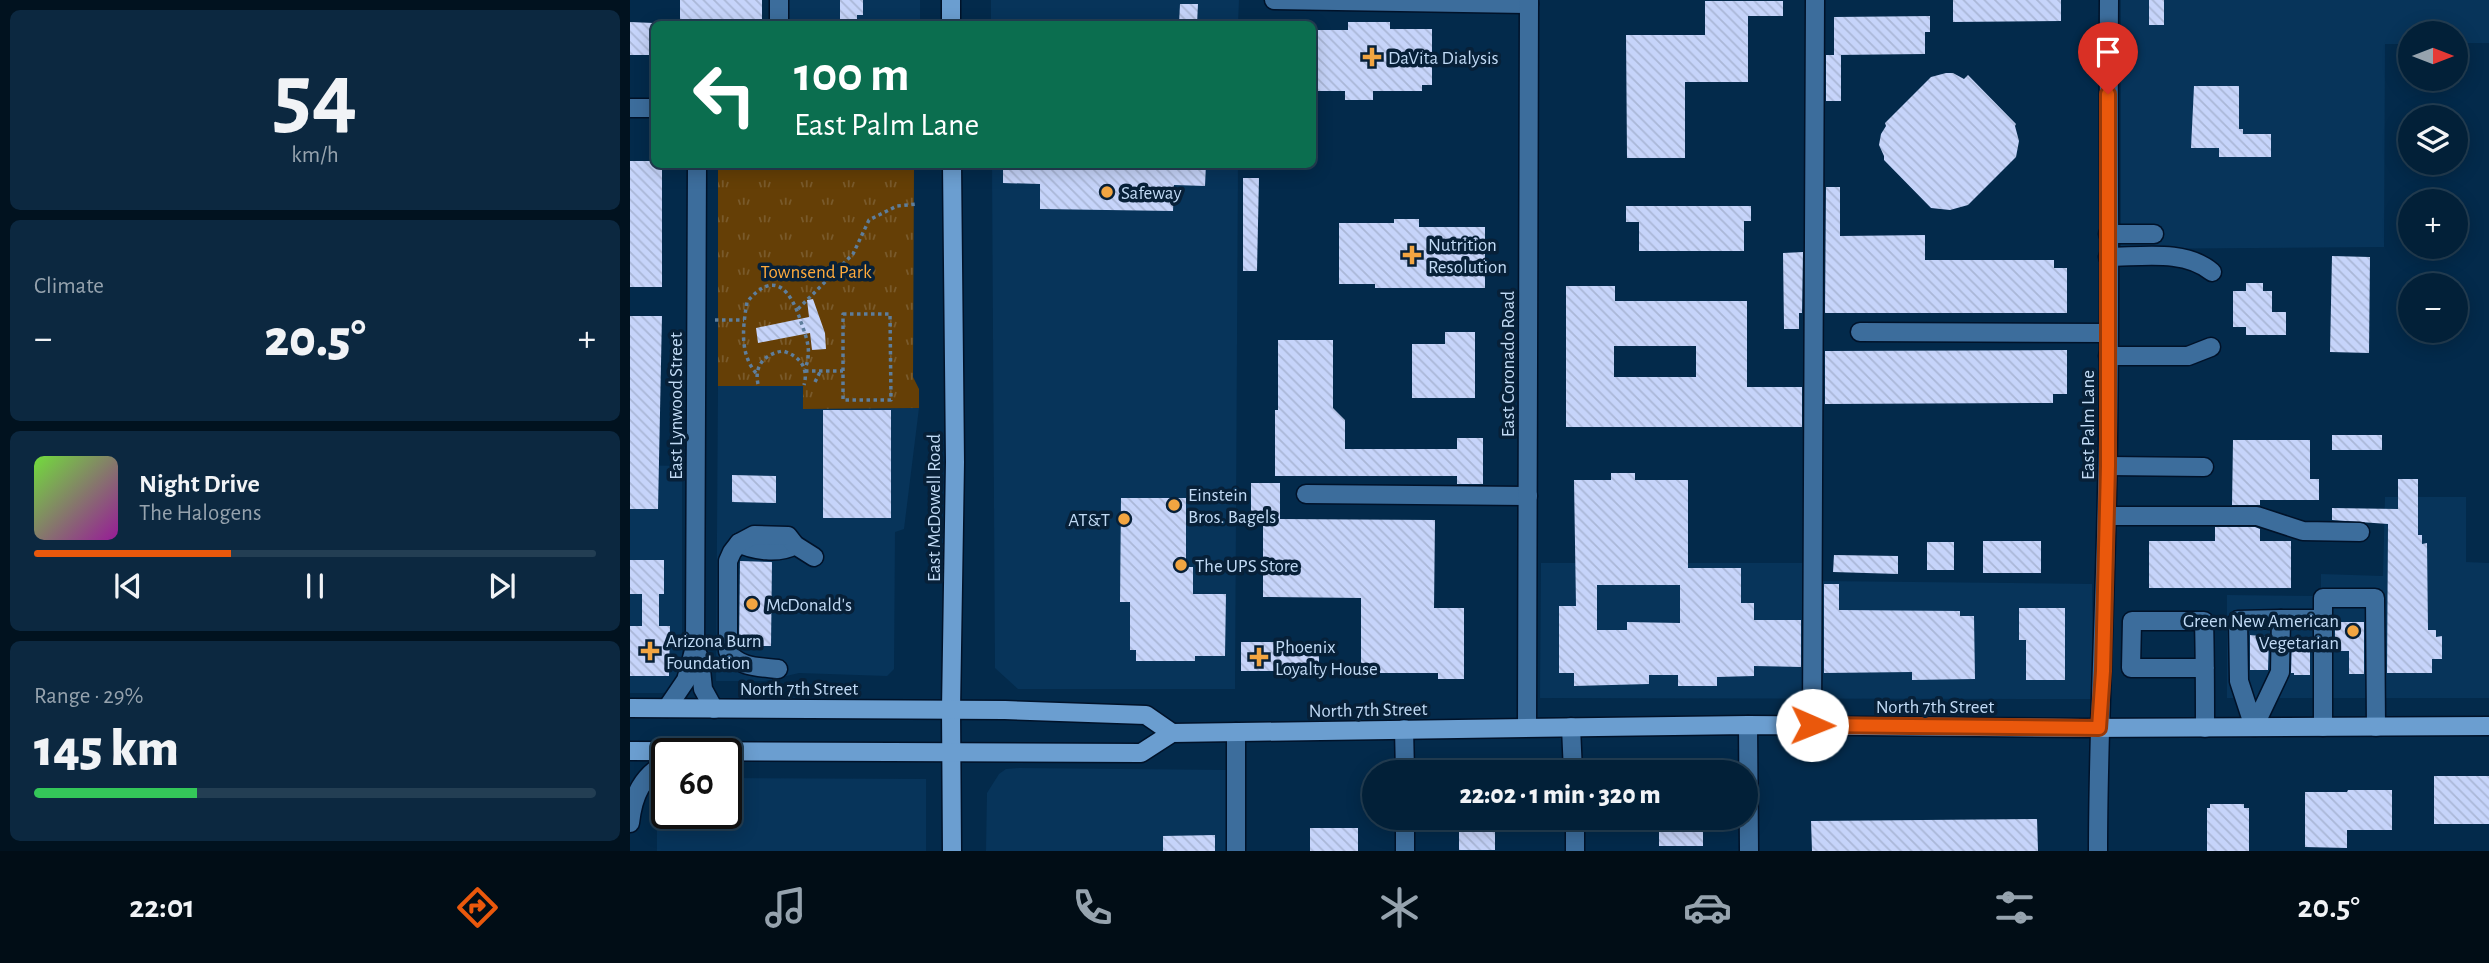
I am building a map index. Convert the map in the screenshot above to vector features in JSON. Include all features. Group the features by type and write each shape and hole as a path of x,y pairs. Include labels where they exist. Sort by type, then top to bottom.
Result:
{"main road":[{"path":"951,0 951,21"},
{"name":"East McDowell Road","path":"952,168 955,474 951,709 952,851"},
{"name":"North 7th Street","path":"630,708 951,709 1146,715 1172,733 1748,725 2099,728 2489,726"},
{"path":"742,753 1141,753 1172,733"},
{"path":"630,751 651,752"}],"street":[{"path":"779,0 779,21"},
{"path":"1274,0 1342,3 1529,2"},
{"path":"1812,725 1815,0"},
{"name":"East Palm Lane","path":"2098,851 2099,728 2108,466 2109,0"},
{"name":"East Coronado Road","path":"1527,727 1529,2"},
{"path":"630,108 651,108"},
{"name":"East Lynwood Street","path":"667,708 686,680 695,648 697,168"},
{"path":"2108,234 2154,234"},
{"path":"2108,257 2178,257 2212,272"},
{"path":"1860,332 2108,333"},
{"path":"2108,356 2188,356 2211,347"},
{"path":"2108,466 2204,467"},
{"path":"1306,494 1528,496"},
{"path":"2107,516 2257,516 2303,531 2360,532"},
{"path":"778,670 742,664 728,651 728,561 739,543 749,548 787,550 795,545 814,557"},
{"path":"2323,727 2323,598 2375,598 2375,727"},
{"path":"2254,727 2280,672 2281,619"},
{"path":"2205,668 2131,668 2132,621 2323,619"},
{"path":"2238,620 2239,681 2254,727"},
{"path":"2204,621 2205,727"},
{"path":"2104,635 2132,636"},
{"name":"East Lynwood Street","path":"695,648 700,660 703,689 714,709"},
{"path":"1748,725 1748,760"},
{"path":"1571,727 1572,760"},
{"path":"1405,729 1405,760"},
{"path":"1236,732 1236,851"},
{"path":"630,823 636,793 651,774"},
{"path":"1405,830 1405,851"},
{"path":"1575,830 1575,851"},
{"path":"1748,830 1749,851"}],"path":[{"path":"798,309 853,254 869,220 897,206 917,204"},
{"path":"758,384 756,373 749,365 744,349 744,320 747,302 765,286 773,285 789,292 798,309 809,347 804,385"},
{"path":"843,314 890,314 891,400 843,400 843,371 843,314"},
{"path":"715,320 744,320"},
{"path":"756,373 764,358 783,351 799,359 805,370"},
{"path":"805,370 843,371"},
{"path":"815,382 820,371"}],"shaded area":[{"path":"785,0 920,0 920,21 784,21"},
{"path":"991,0 1239,0 1238,21 991,21"},
{"path":"2121,0 2489,0 2489,43 2468,43 2468,21 2398,21 2398,44 2385,44 2384,247 2121,249"},
{"path":"992,168 1238,168 1235,689 1018,689 995,668"},
{"path":"718,386 803,386 803,409 919,408 904,529 895,532 894,669 887,676 799,673 765,681 716,681"},
{"path":"630,465 682,466 682,672 668,692 662,693 630,693"},
{"path":"2385,497 2466,497 2466,562 2489,563 2489,698 2227,698 2227,595 2321,596 2321,574 2383,576"},
{"path":"1541,563 1819,563 1820,581 2092,584 2093,699 1540,698"},
{"path":"1006,769 1228,770 1228,851 986,851 987,793 999,774"},
{"path":"742,778 926,779 926,851 657,851 657,829 742,829"}],"green space":[{"name":"Townsend Park","path":"718,168 914,168 913,377 919,389 919,408 803,409 803,386 718,386"},
{"path":"846,317 888,317 888,398 845,397"}],"building":[{"path":"680,0 762,0 762,21 680,21"},
{"path":"840,0 863,0 863,15 857,15 857,21 840,21"},
{"path":"1953,0 2061,0 2061,21 1953,22"},
{"path":"2149,0 2164,0 2164,25 2149,25"},
{"path":"1705,1 1783,1 1783,16 1748,16 1748,82 1685,82 1685,158 1627,158 1626,35 1705,35"},
{"path":"1180,4 1198,4 1197,21 1179,21"},
{"path":"1930,16 1930,32 1925,32 1925,54 1834,55 1834,17"},
{"path":"630,22 651,23 651,55 630,55"},
{"name":"DaVita Dialysis","path":"1348,22 1390,22 1390,29 1432,29 1432,85 1422,85 1422,91 1373,91 1373,100 1345,100 1345,91 1316,91 1316,30 1348,30"},
{"path":"1826,55 1841,55 1841,101 1826,101"},
{"path":"1953,73 1964,79 1968,75 2016,124 2019,141 2016,157 1968,205 1950,210 1931,208 1884,160 1879,145 1885,123 1931,77"},
{"path":"2194,86 2239,86 2239,129 2243,129 2243,134 2271,134 2271,157 2219,157 2219,148 2191,148"},
{"path":"630,161 651,161 651,168 662,168 662,287 630,287"},
{"name":"Safeway","path":"1003,168 1206,168 1205,186 1174,185 1173,211 1040,209 1040,184 1003,183"},
{"path":"1243,178 1259,178 1257,271 1243,271"},
{"path":"1826,187 1840,187 1840,236 1925,235 1925,260 2054,260 2054,268 2067,268 2067,313 1825,313"},
{"path":"1626,206 1751,206 1751,221 1744,221 1744,251 1639,251 1639,222 1626,222"},
{"name":"Nutrition Resolution","path":"1394,219 1419,219 1419,227 1485,227 1485,288 1375,288 1375,284 1339,284 1339,223 1394,223"},
{"path":"1803,252 1802,313 1799,313 1799,329 1784,329 1783,253"},
{"path":"2332,256 2370,257 2369,353 2330,352"},
{"path":"2246,283 2263,283 2263,291 2272,291 2272,312 2286,312 2286,335 2246,335 2246,327 2233,327 2233,291 2246,291"},
{"path":"1566,286 1615,286 1615,301 1747,301 1747,387 1802,387 1802,427 1566,427","holes":["1614,346 1696,346 1696,377 1614,377"]},
{"path":"813,299 825,333 826,349 812,350 810,333 758,343 756,328 809,317 807,300"},
{"path":"630,316 662,316 658,509 630,509"},
{"path":"1445,332 1475,332 1475,398 1412,398 1412,344 1445,344"},
{"path":"1278,340 1333,340 1333,408 1345,420 1345,449 1457,449 1457,438 1483,438 1483,484 1457,484 1457,476 1275,476"},
{"path":"2067,350 2067,394 2053,394 2053,403 1825,404 1825,351"},
{"path":"823,410 891,410 891,518 823,518"},
{"path":"2332,435 2382,435 2382,450 2332,450"},
{"path":"2233,440 2310,440 2310,479 2319,479 2319,500 2260,500 2260,505 2232,505"},
{"path":"1611,473 1635,473 1635,480 1688,480 1688,568 1741,568 1741,603 1754,603 1754,620 1801,620 1801,667 1754,666 1754,676 1717,677 1717,686 1678,686 1678,675 1649,675 1649,684 1574,686 1574,673 1559,673 1559,606 1576,606 1574,480 1611,480","holes":["1597,585 1680,585 1680,623 1627,622 1627,630 1597,630"]},
{"path":"732,475 776,476 776,503 732,502"},
{"path":"2398,479 2418,479 2418,535 2422,535 2422,544 2427,543 2428,630 2436,630 2436,637 2442,636 2442,659 2432,659 2432,673 2387,673 2388,524 2332,520 2332,508 2398,509"},
{"path":"1251,483 1280,483 1280,519 1435,520 1434,608 1464,608 1464,679 1438,679 1438,673 1361,673 1361,598 1263,597 1263,511 1251,511"},
{"path":"1121,498 1186,498 1186,567 1193,567 1193,594 1226,594 1225,656 1195,656 1195,661 1136,661 1136,650 1130,650 1130,602 1120,602"},
{"path":"2215,527 2255,527 2260,529 2260,541 2291,541 2291,588 2149,588 2149,541 2215,541"},
{"path":"1983,541 2041,541 2041,573 1983,573"},
{"path":"1927,542 1954,542 1954,570 1927,570"},
{"path":"1834,555 1898,556 1898,574 1833,572"},
{"path":"630,560 664,560 664,594 659,594 659,626 670,626 669,676 630,676 630,626 642,626 642,594 630,594"},
{"name":"McDonald's","path":"740,561 772,562 771,646 739,646"},
{"path":"1824,584 1839,584 1839,610 1960,611 1960,616 1974,616 1975,679 1912,680 1912,672 1824,673"},
{"path":"2019,608 2065,608 2065,680 2026,680 2026,640 2019,640"},
{"name":"Green New American Vegetarian","path":"2335,622 2364,622 2364,674 2349,674 2349,651 2335,651"},
{"path":"2250,635 2269,637 2268,670 2250,670"},
{"path":"2292,637 2297,637 2297,642 2310,642 2310,675 2291,673"},
{"path":"1241,642 1319,642 1319,671 1241,671"},
{"path":"2434,776 2489,776 2489,824 2434,824"},
{"path":"2392,790 2392,830 2347,830 2347,848 2305,847 2305,792"},
{"path":"2210,804 2244,804 2244,808 2249,808 2249,851 2207,851 2207,808 2210,808"},
{"path":"2037,819 2038,851 1812,851 1811,821"},
{"path":"1310,828 1358,828 1358,851 1310,851"},
{"path":"1459,830 1495,830 1495,850 1459,850"},
{"path":"1659,830 1703,830 1703,846 1659,846"},
{"path":"1215,835 1215,851 1163,851 1163,836"}],"place":[{"name":"DaVita Dialysis","path":"1372,57"},
{"name":"Safeway","path":"1107,192"},
{"name":"Nutrition Resolution","path":"1412,255"},
{"name":"Einstein Bros. Bagels","path":"1174,505"},
{"name":"AT&T","path":"1124,519"},
{"name":"The UPS Store","path":"1181,565"},
{"name":"McDonald's","path":"752,604"},
{"name":"Green New American Vegetarian","path":"2353,631"},
{"name":"Arizona Burn Foundation","path":"650,651"},
{"name":"Phoenix Loyalty House","path":"1259,657"}],"route":[{"path":"1812,725 2099,728 2108,466 2108,94"}]}
